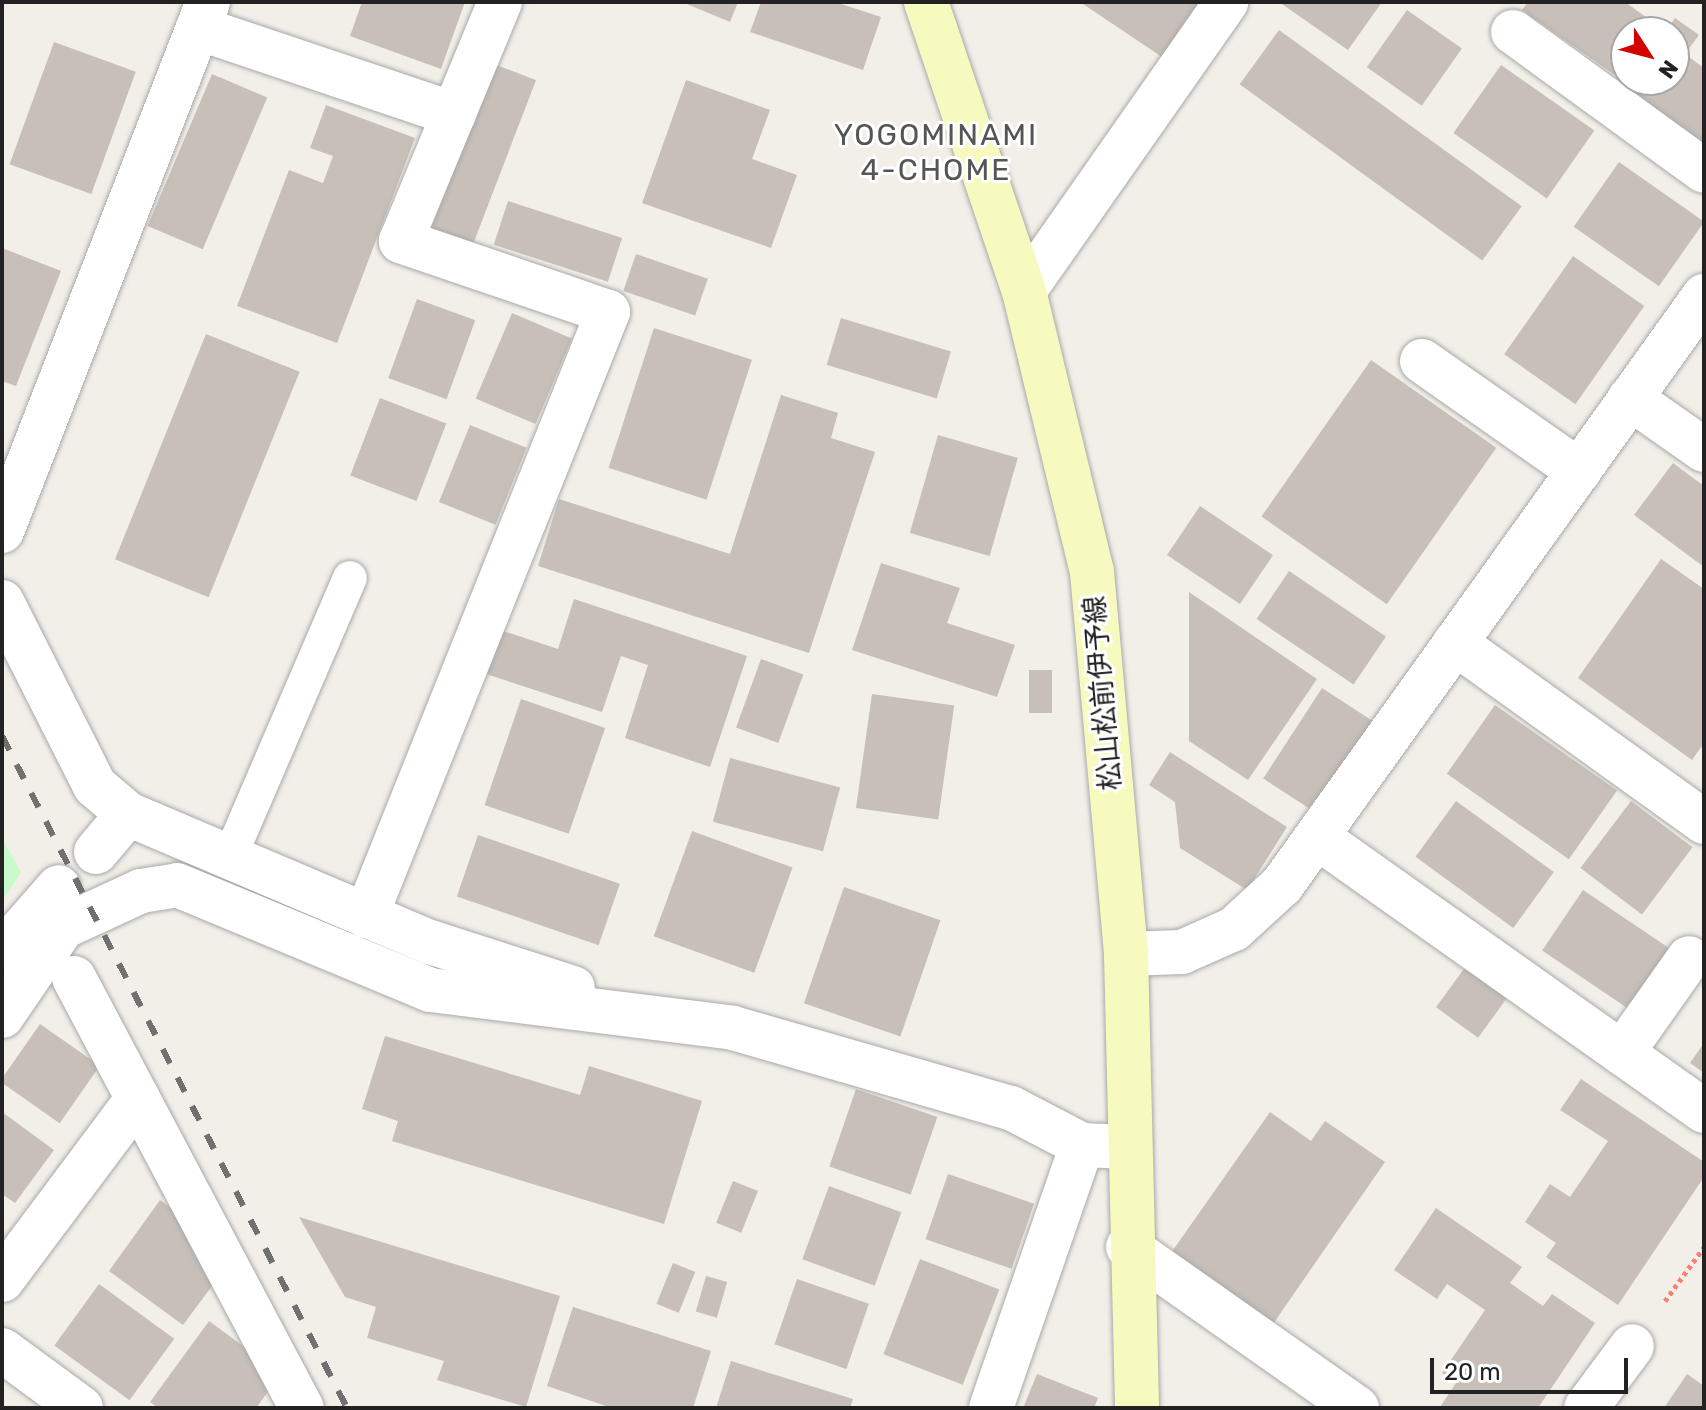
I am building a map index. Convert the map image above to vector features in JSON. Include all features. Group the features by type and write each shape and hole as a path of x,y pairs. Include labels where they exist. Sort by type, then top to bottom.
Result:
{"main road":[{"name":"松山松前伊予線","path":"926,2 1024,291 1092,572 1126,954 1128,1247 1137,1408"}],"street":[{"path":"366,916 608,312 401,241 500,2"},
{"path":"1024,291 1226,2"},
{"path":"2,531 203,15 454,114"},
{"path":"1513,32 1704,171"},
{"path":"1126,954 1182,952 1234,929 1282,885 1704,296"},
{"path":"1422,361 1579,471"},
{"path":"1630,398 1704,450"},
{"path":"2,602 95,786 128,814 228,861 366,916 670,1020"},
{"path":"1455,643 1704,822"},
{"path":"96,852 128,814"},
{"path":"1317,837 1704,1111"},
{"path":"2,1016 63,927 141,891 177,885 430,990 733,1028 1011,1108 1082,1145 1128,1147"},
{"path":"2,952 59,887"},
{"path":"1622,1053 1689,958"},
{"path":"74,978 302,1408"},
{"path":"2,1280 138,1098"},
{"path":"991,1408 1082,1145"},
{"path":"1128,1247 1357,1408"},
{"path":"1586,1408 1632,1346"},
{"path":"2,1350 81,1408"}],"lane":[{"path":"228,861 350,578"}],"path":[{"path":"1632,1346 1704,1247"}],"green space":[{"path":"2,838 21,872 2,901"}],"building":[{"path":"362,2 465,2 441,69 350,36"},
{"path":"682,2 738,2 730,22"},
{"path":"761,2 835,2 881,17 863,70 750,32"},
{"path":"1080,2 1199,2 1162,57"},
{"path":"1279,2 1382,2 1348,50"},
{"path":"1528,2 1625,2 1644,16 1610,16 1610,72 1522,10"},
{"path":"1407,10 1462,48 1422,106 1367,67"},
{"path":"1690,29 1699,35 1690,47"},
{"path":"1279,30 1522,206 1482,261 1240,84"},
{"path":"54,42 136,72 91,194 10,164"},
{"path":"1690,58 1704,68 1704,144 1636,96 1690,96"},
{"path":"494,64 536,80 473,244 431,228"},
{"path":"1501,65 1594,130 1547,198 1453,133"},
{"path":"212,74 267,97 203,249 148,226"},
{"path":"686,80 770,110 752,159 797,175 771,248 642,203"},
{"path":"326,105 415,138 337,343 237,306 289,170 323,183 333,156 310,148"},
{"path":"1619,162 1704,222 1659,286 1574,227"},
{"path":"508,201 622,238 608,282 494,245"},
{"path":"2,248 61,271 16,386 2,381"},
{"path":"636,254 708,279 695,316 623,291"},
{"path":"1573,256 1644,306 1575,404 1504,354"},
{"path":"417,299 475,320 447,399 388,378"},
{"path":"512,313 572,338 535,424 476,399"},
{"path":"841,318 951,352 937,398 827,365"},
{"path":"654,328 752,360 707,500 609,468"},
{"path":"206,334 300,372 209,597 115,559"},
{"path":"1371,360 1496,448 1387,604 1261,516"},
{"path":"781,395 838,413 831,438 875,452 809,653 538,566 559,499 730,554"},
{"path":"380,398 446,423 417,501 350,475"},
{"path":"470,425 527,448 495,525 439,502"},
{"path":"938,435 1018,458 990,556 910,533"},
{"path":"1673,463 1704,486 1704,567 1634,515"},
{"path":"1200,506 1273,555 1240,604 1167,555"},
{"path":"1661,559 1704,589 1704,743 1692,760 1578,678"},
{"path":"881,563 960,588 947,623 1015,645 997,697 852,650"},
{"path":"1289,571 1386,636 1354,685 1257,619"},
{"path":"1189,592 1317,679 1248,780 1189,741"},
{"path":"574,599 747,656 710,767 625,738 648,665 621,656 602,712 486,674 500,630 558,649"},
{"path":"761,659 803,674 778,743 736,728"},
{"path":"1029,670 1052,670 1052,713 1029,713"},
{"path":"1322,688 1372,721 1313,811 1263,779"},
{"path":"872,694 954,706 938,819 856,808"},
{"path":"521,699 605,728 569,834 485,805"},
{"path":"1495,705 1617,790 1569,859 1447,774"},
{"path":"1170,752 1287,827 1247,890 1180,848 1175,802 1149,785"},
{"path":"730,758 840,788 823,851 713,822"},
{"path":"1456,801 1554,872 1513,928 1415,857"},
{"path":"1631,801 1692,847 1642,914 1580,868"},
{"path":"692,831 793,868 754,973 654,936"},
{"path":"478,835 620,884 599,945 457,896"},
{"path":"844,887 940,920 900,1037 804,1003"},
{"path":"1583,890 1669,948 1628,1009 1542,951"},
{"path":"1466,966 1508,997 1478,1038 1436,1007"},
{"path":"40,1024 100,1066 60,1123 2,1083 2,1078"},
{"path":"385,1036 580,1095 589,1066 702,1101 664,1224 392,1141 398,1121 362,1109"},
{"path":"1704,1043 1704,1073 1690,1063"},
{"path":"1581,1079 1704,1162 1704,1177 1618,1305 1546,1257 1556,1243 1525,1222 1550,1184 1570,1197 1608,1141 1560,1110"},
{"path":"856,1089 937,1117 911,1195 829,1167"},
{"path":"2,1112 54,1150 15,1203 2,1194"},
{"path":"1270,1112 1311,1141 1325,1121 1385,1162 1273,1324 1171,1253"},
{"path":"948,1174 1034,1204 1012,1269 926,1239"},
{"path":"733,1181 758,1191 741,1233 716,1223"},
{"path":"829,1186 901,1212 875,1286 802,1259"},
{"path":"160,1200 188,1221 215,1282 183,1325 109,1271"},
{"path":"1436,1208 1522,1267 1510,1283 1543,1306 1552,1294 1595,1323 1538,1408 1440,1407 1456,1383 1442,1373 1485,1310 1447,1284 1437,1299 1394,1270"},
{"path":"299,1217 560,1296 526,1407 437,1380 444,1361 367,1338 376,1307 345,1297"},
{"path":"920,1259 999,1289 963,1385 883,1354"},
{"path":"673,1263 695,1272 679,1313 657,1304"},
{"path":"706,1276 727,1282 717,1318 696,1312"},
{"path":"797,1279 869,1304 846,1369 775,1344"},
{"path":"99,1284 174,1339 130,1400 54,1345"},
{"path":"573,1307 711,1351 693,1408 612,1408 547,1386"},
{"path":"209,1321 281,1374 256,1408 158,1408 150,1402"},
{"path":"731,1361 853,1399 850,1408 716,1408"},
{"path":"1037,1374 1098,1398 1094,1408 1023,1408"},
{"path":"1687,1374 1704,1386 1704,1408 1664,1408"}],"railway":[{"path":"2,736 347,1408"}],"district":[{"name":"YOGOMINAMI 4-CHOME","path":"936,152"}]}
